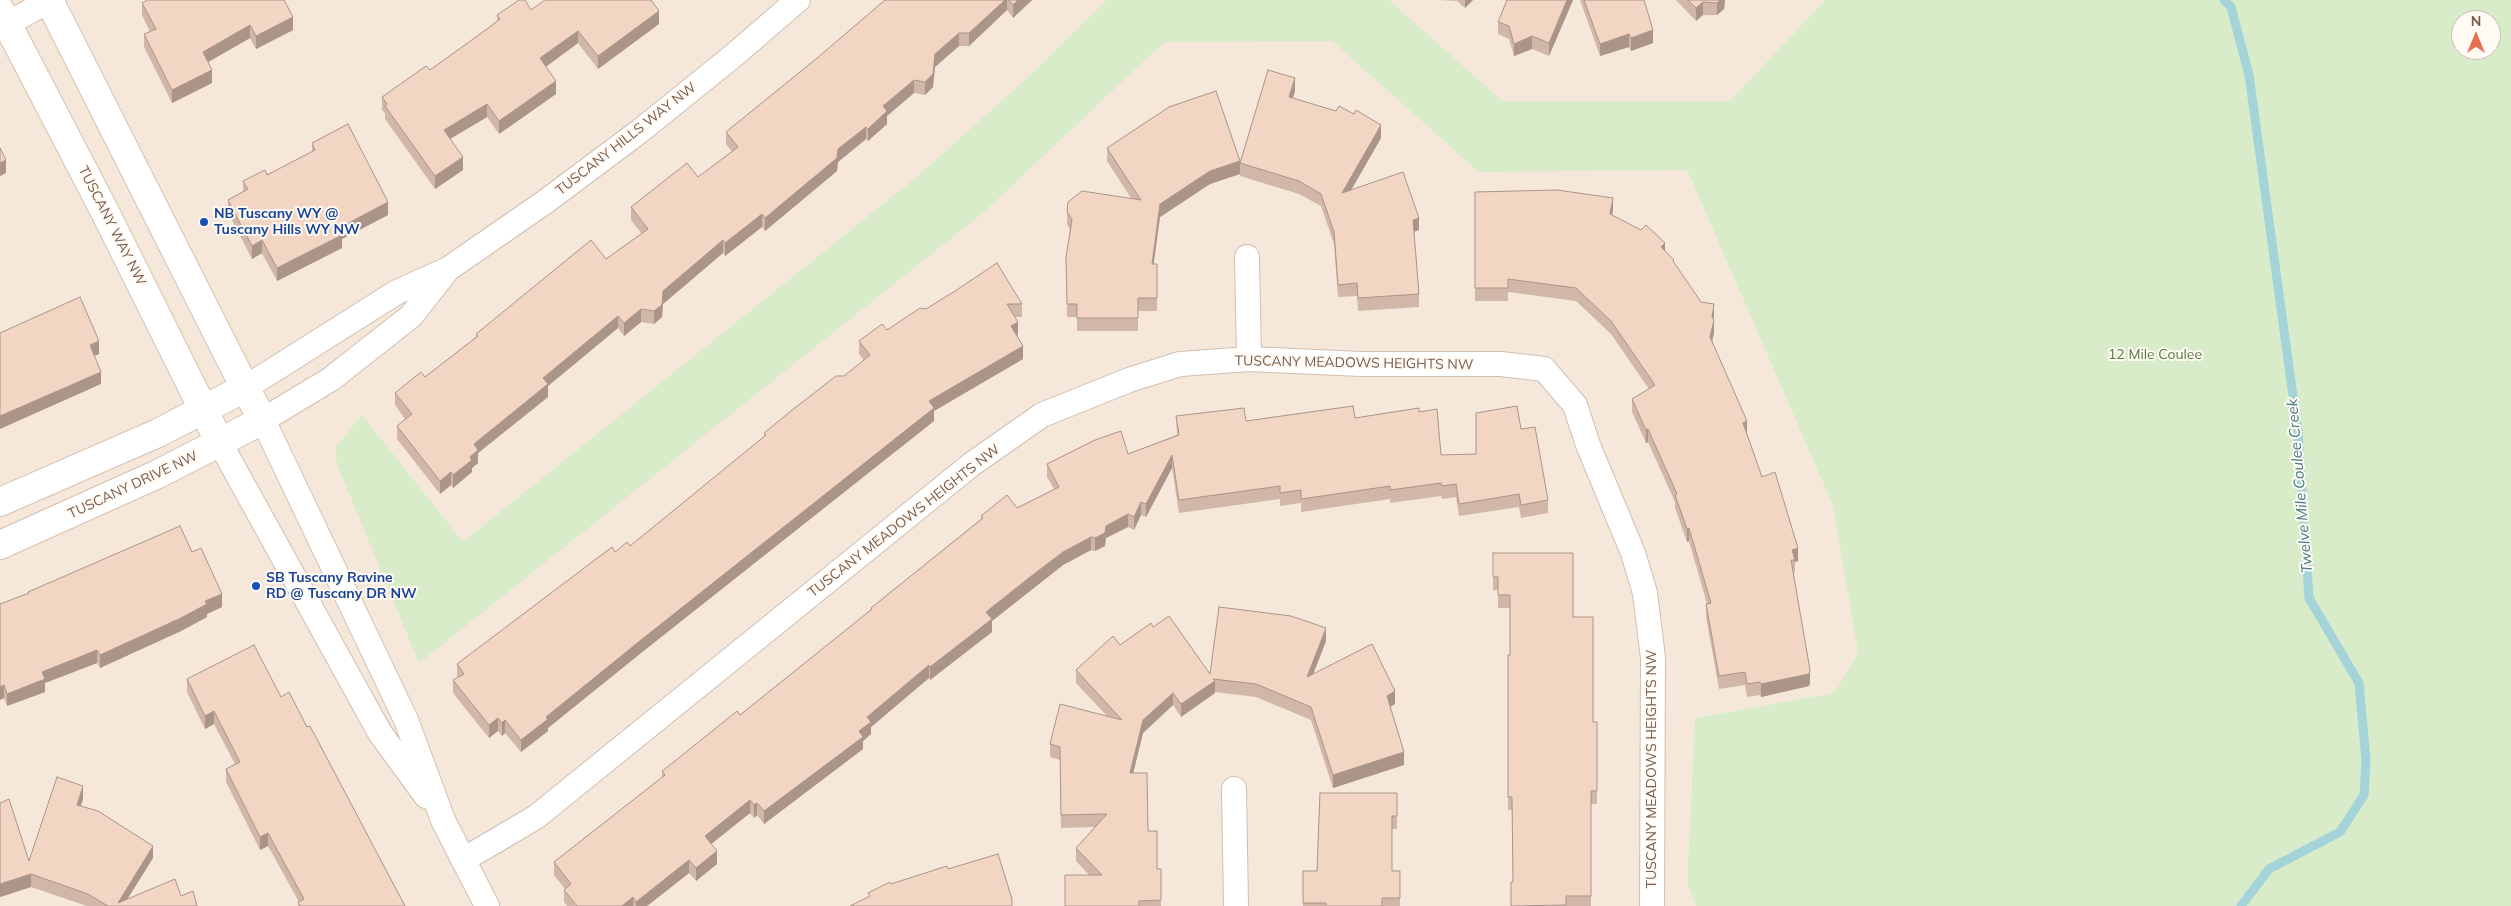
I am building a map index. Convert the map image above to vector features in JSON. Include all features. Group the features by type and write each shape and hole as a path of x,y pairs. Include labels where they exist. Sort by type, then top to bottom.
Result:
{"street":[{"path":"2,21 50,0 245,388 263,420 406,720 443,820 487,906"},
{"name":"TUSCANY HILLS WAY NW","path":"245,388 397,292 448,269 545,202 640,131 733,56 798,0"},
{"name":"TUSCANY WAY NW","path":"2,21 220,443"},
{"path":"1247,256 1249,359"},
{"name":"TUSCANY HILLS WAY NW","path":"263,420 331,379 411,316 448,269"},
{"name":"TUSCANY MEADOWS HEIGHTS NW","path":"463,860 536,817 972,464 1042,415 1129,380 1180,364 1249,359 1361,364 1501,364 1544,369 1575,405 1588,445 1634,553 1645,593 1653,658 1652,906"},
{"path":"0,502 73,472 245,388"},
{"name":"TUSCANY DRIVE NW","path":"0,545 82,510 263,420"},
{"path":"220,443 380,733 443,820"},
{"path":"1234,789 1236,906"}],"shaded area":[{"path":"0,0 1825,0 1730,101 1687,170 1833,506 1858,653 1834,693 1695,718 1687,883 1696,906 0,906"}],"green space":[{"name":"12 Mile Coulee","path":"1107,0 1389,0 1502,101 1730,101 1825,0 2511,0 2511,906 1696,906 1687,883 1695,718 1834,693 1858,653 1833,506 1687,170 1479,172 1332,41 1164,42 983,213 419,663 337,464 335,448 362,415 463,542 918,176 1025,80"}],"building":[{"path":"147,0 284,0 293,17 256,36 250,25 203,52 212,70 172,90 144,34 156,29 142,3"},
{"path":"519,0 525,0 531,10 545,0 651,0 659,11 598,56 578,31 540,58 556,81 499,121 487,104 444,130 463,157 435,176 385,106 387,104 382,97 426,66 430,70 500,19 497,15"},
{"path":"885,0 1005,0 969,33 959,33 935,54 933,74 925,82 914,80 883,106 887,111 868,129 866,127 838,149 837,158 765,218 762,214 725,243 723,240 663,291 662,305 654,311 641,309 624,323 618,316 543,378 548,384 474,444 478,450 470,457 472,460 453,475 451,472 440,481 397,426 412,414 395,393 421,372 425,377 478,336 476,334 591,240 606,259 648,229 631,207 687,163 698,177 738,147 726,132"},
{"path":"1009,0 1018,0 1013,5"},
{"path":"1507,0 1567,0 1549,43 1532,36 1514,44 1509,26 1498,22"},
{"path":"1584,0 1644,0 1653,30 1631,38 1629,34 1600,44"},
{"path":"1688,0 1720,0 1717,3 1703,2 1696,8"},
{"path":"1268,70 1295,78 1289,97 1336,111 1339,106 1354,114 1356,110 1381,125 1342,193 1403,172 1419,218 1413,220 1419,294 1358,298 1357,283 1338,285 1334,232 1321,194 1299,181 1240,163"},
{"path":"1216,91 1240,161 1210,171 1160,204 1152,264 1157,264 1157,298 1138,298 1138,318 1077,318 1077,304 1067,304 1066,257 1072,220 1067,211 1068,202 1082,191 1141,200 1107,148 1169,107"},
{"path":"348,124 388,202 339,228 342,235 277,268 262,240 252,246 228,200 248,189 243,181 265,170 267,175 315,150 312,143"},
{"path":"0,148 6,160 0,163"},
{"path":"1557,190 1613,198 1610,214 1641,230 1646,225 1665,243 1661,247 1674,260 1701,302 1714,304 1712,317 1714,320 1710,337 1747,421 1743,423 1762,477 1775,472 1798,548 1792,550 1795,560 1791,560 1810,670 1809,674 1761,684 1760,682 1747,684 1745,672 1719,676 1706,604 1711,603 1689,528 1687,529 1675,495 1677,494 1648,429 1646,430 1632,399 1655,385 1611,321 1576,288 1508,279 1508,288 1475,288 1475,192"},
{"path":"997,263 1022,304 1007,304 1018,322 1011,326 1023,346 929,401 934,408 641,640 546,717 548,719 521,740 505,720 502,723 498,718 489,725 453,680 464,674 457,664 612,547 615,552 627,542 630,546 766,435 764,433 791,411 836,376 844,376 870,355 859,341 882,324 887,330 920,308 926,309"},
{"path":"80,297 99,341 90,345 101,372 0,416 0,333"},
{"path":"1353,406 1355,418 1419,408 1419,412 1437,409 1441,455 1476,454 1476,413 1517,406 1521,429 1535,427 1548,500 1521,505 1519,494 1459,504 1456,484 1442,486 1441,483 1390,490 1390,486 1301,499 1301,490 1280,493 1280,486 1179,500 1172,455 1146,504 1141,502 1134,517 1128,514 1106,526 1105,533 1095,538 1091,537 1063,552 1030,577 986,612 992,619 930,667 929,665 867,717 871,722 859,731 863,737 764,811 757,803 754,805 750,800 705,836 717,851 696,868 689,860 636,902 633,897 622,906 577,906 564,890 571,884 554,862 665,775 662,771 737,711 740,715 872,609 983,518 981,516 1007,495 1017,508 1059,487 1047,464 1095,440 1121,431 1128,454 1179,435 1176,416 1244,408 1246,421"},
{"path":"180,526 192,552 201,548 222,594 205,601 207,604 181,618 100,655 97,650 42,672 45,679 7,694 4,685 0,687 0,604"},
{"path":"1493,553 1573,553 1573,617 1593,617 1593,722 1597,722 1597,791 1591,791 1591,896 1566,896 1566,905 1511,906 1511,882 1513,882 1512,797 1508,797 1510,595 1498,595 1498,577 1493,577"},
{"path":"1219,607 1291,616 1326,628 1307,677 1372,644 1395,691 1387,696 1404,752 1333,775 1311,707 1256,684 1213,679 1215,681 1181,704 1173,693 1143,720 1130,773 1147,773 1148,831 1157,831 1157,869 1161,869 1161,900 1139,901 1139,906 1065,906 1065,875 1102,875 1076,848 1107,814 1061,815 1060,747 1050,744 1060,704 1122,720 1076,670 1113,636 1120,645 1151,623 1153,627 1169,616 1210,674"},
{"path":"254,645 281,697 289,692 307,727 310,726 405,906 300,906 298,902 304,899 268,833 260,837 226,769 240,762 214,711 205,716 187,679"},
{"path":"57,777 83,786 77,805 98,811 153,846 118,903 175,879 181,896 193,891 197,906 108,906 88,894 31,874 0,884 0,803 9,799 29,861"},
{"path":"1320,793 1397,793 1397,816 1392,816 1392,871 1400,871 1400,898 1382,898 1382,906 1326,906 1326,903 1303,903 1303,871 1317,871"},
{"path":"998,854 1012,899 1012,906 850,906 870,896 868,893 890,882 891,884 947,866 948,869"}],"waterway":[{"name":"Twelve Mile Coulee Creek","path":"2224,0 2231,7 2249,75 2298,432 2309,598 2359,683 2366,761 2364,795 2340,832 2269,869 2241,906"}],"place":[{"name":"NB Tuscany WY @ Tuscany Hills WY NW","path":"204,222"},
{"name":"SB Tuscany Ravine RD @ Tuscany DR NW","path":"256,586"}]}
